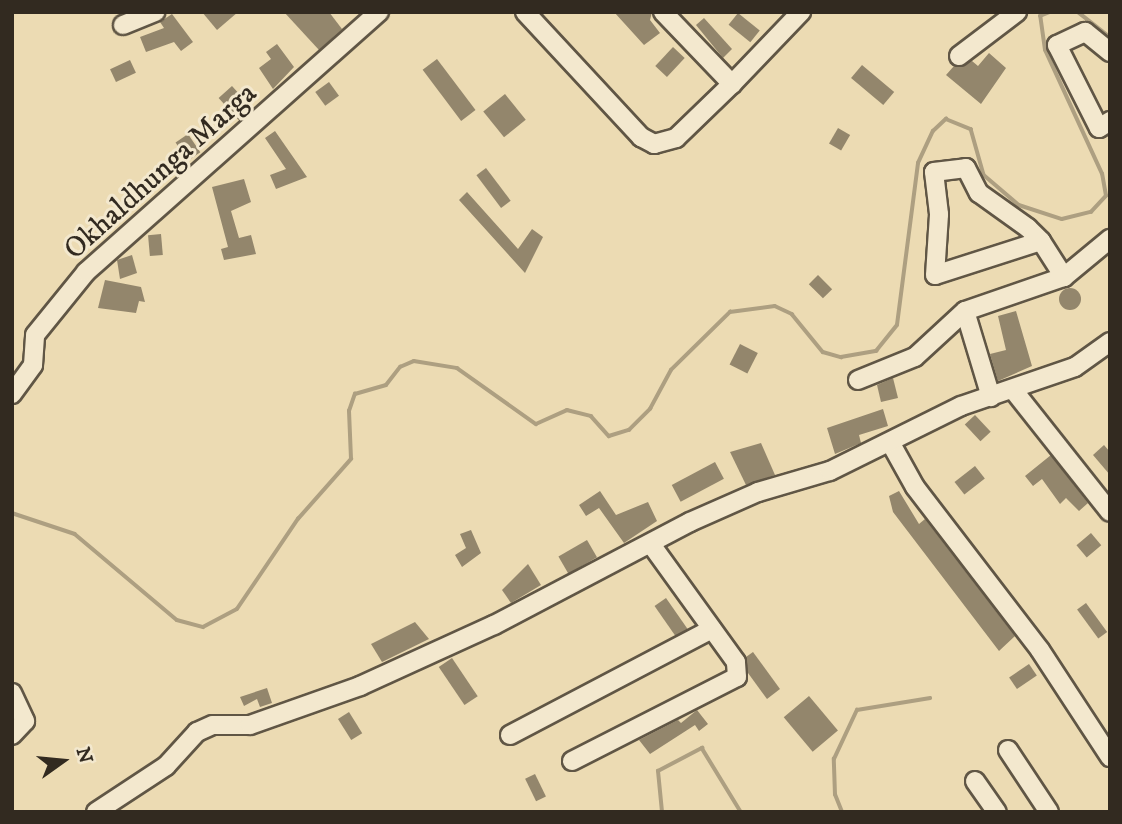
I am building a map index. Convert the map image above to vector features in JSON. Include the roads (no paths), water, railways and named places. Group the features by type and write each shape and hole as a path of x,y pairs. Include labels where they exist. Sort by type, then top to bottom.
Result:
{"street":[{"path":"123,24 155,12"},
{"name":"Okhaldhunga Marga","path":"12,394 33,365 35,335 86,272 379,12"},
{"path":"525,12 641,137 654,144 676,138 801,12"},
{"path":"663,12 732,84"},
{"path":"959,56 1017,12"},
{"path":"1110,52 1085,32 1056,45 1098,128 1110,121"},
{"path":"1041,242 935,275 939,214 934,172 966,168 979,193 1041,242 1063,277"},
{"path":"858,380 915,357 965,311 1063,277 1110,239"},
{"path":"965,311 991,397"},
{"path":"96,812 166,766 197,732 213,725 250,725 360,686 758,492 830,471 961,406 1014,391 1075,367 1110,342"},
{"path":"1014,391 1110,512"},
{"path":"890,442 915,487 1040,650 1110,757"},
{"path":"572,761 737,677 736,662 651,544"},
{"path":"510,735 712,629"},
{"path":"12,693 25,721 12,735"},
{"path":"1008,750 1049,812"},
{"path":"975,781 997,812"}],"waterway":[{"path":"12,513 75,534 177,620 203,627 237,609 298,519 351,459 349,411 355,394 386,385 400,367 414,361 457,368 536,424 567,410 591,416 609,436 629,430 650,409 671,370 730,312 775,306 792,314 823,352 841,357 876,351 897,325 918,163 933,131 946,119 971,129 984,175 1019,205 1062,219 1091,212 1106,196 1102,174 1045,50 1040,16 1050,12"},
{"path":"1078,12 1110,37"},
{"path":"842,812 835,795 834,759 857,710 930,698"},
{"path":"662,812 658,771 702,748 741,812"}]}
